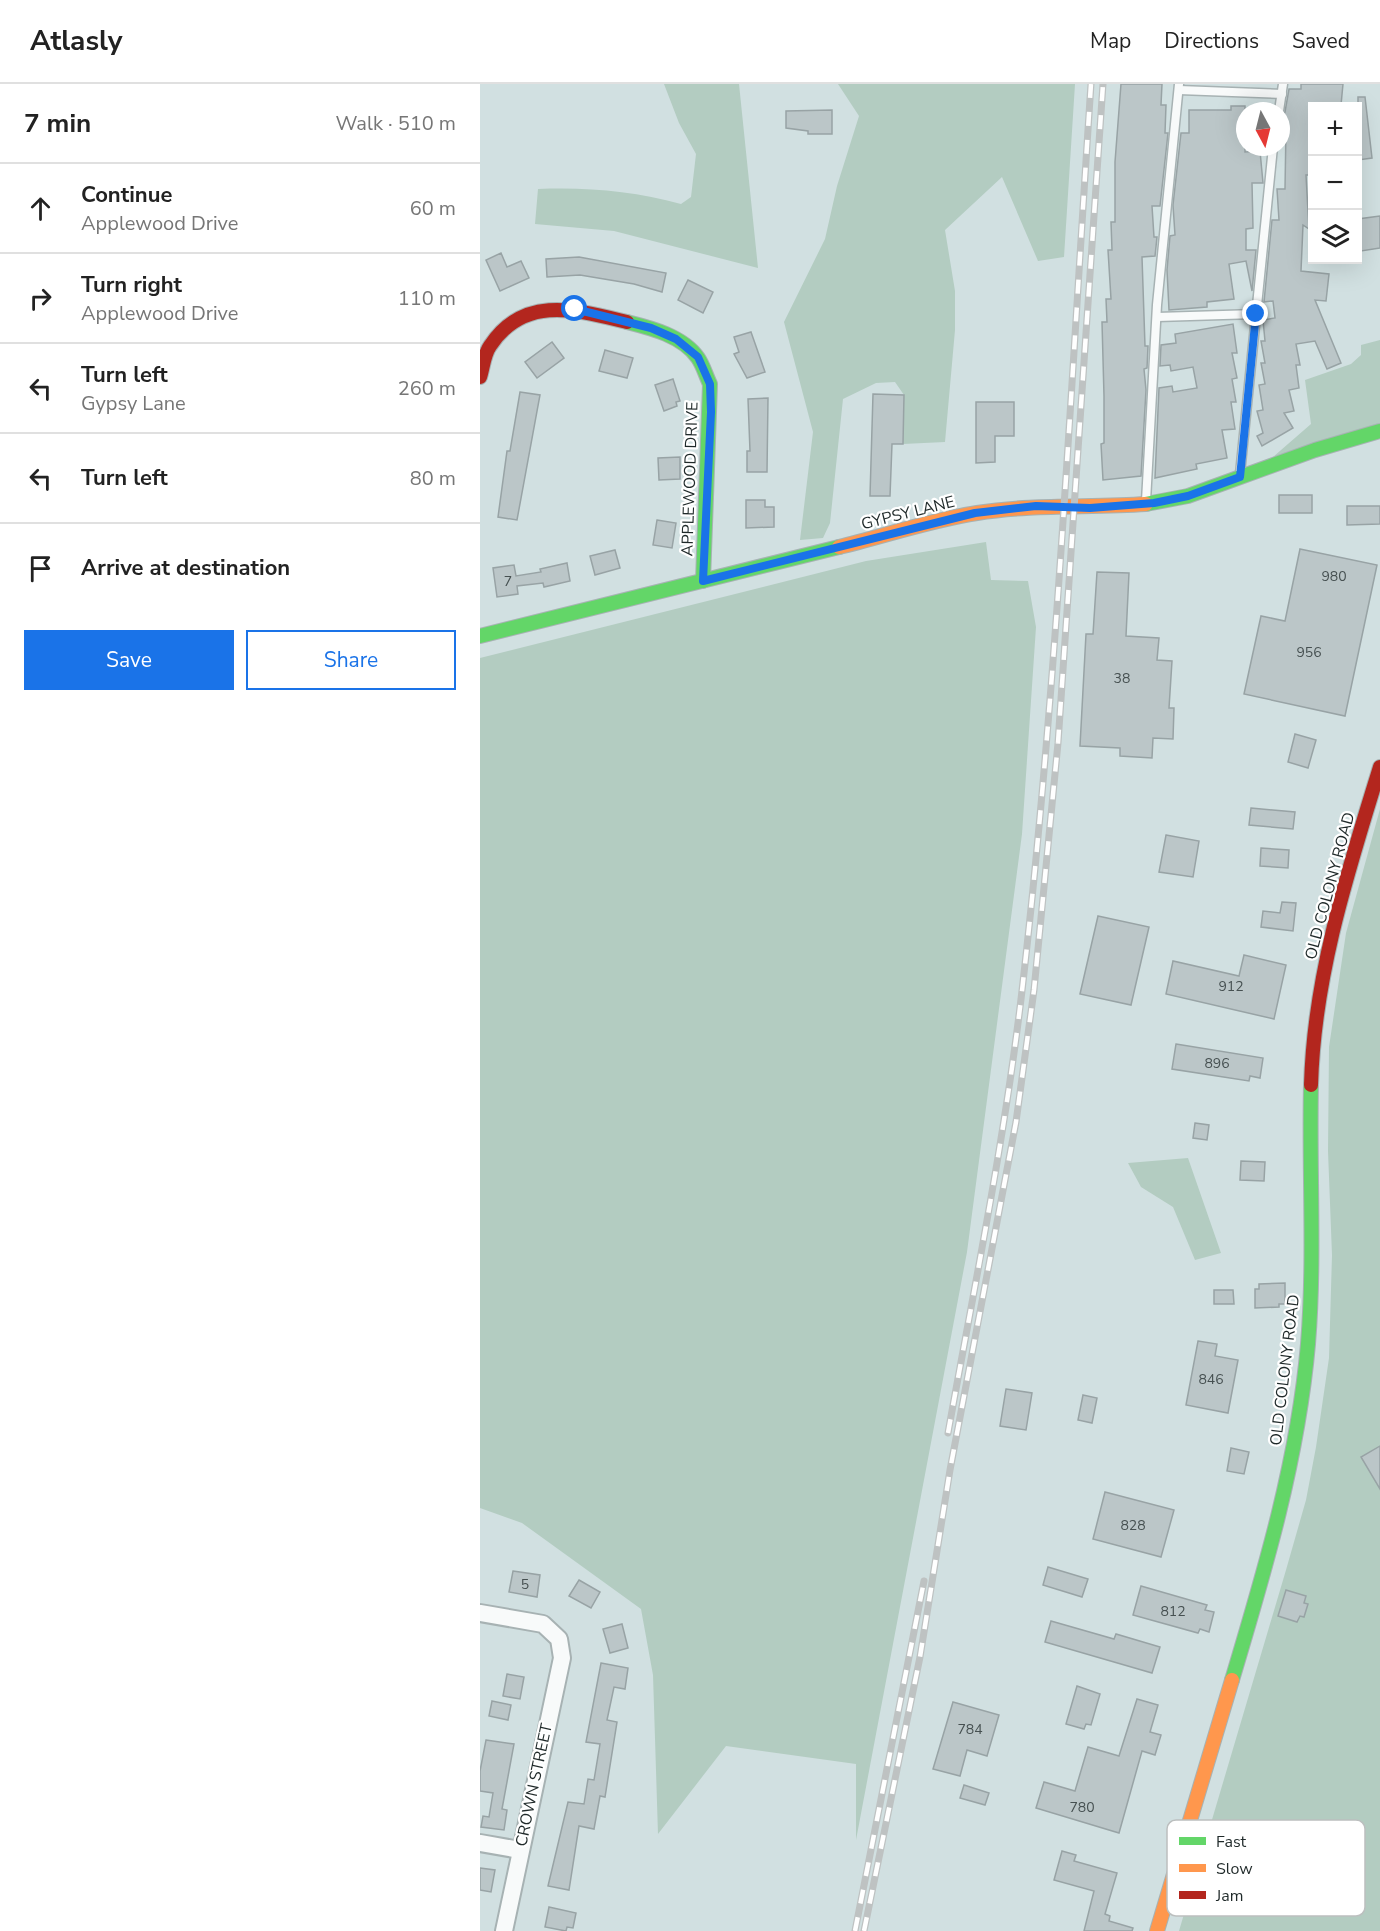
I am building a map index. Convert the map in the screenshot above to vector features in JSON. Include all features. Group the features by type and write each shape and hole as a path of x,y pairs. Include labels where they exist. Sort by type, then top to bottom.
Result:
{"street":[{"name":"APPLEWOOD DRIVE","path":"480,377 489,347 513,321 544,309 575,309 651,328 676,339 698,357 710,384 711,412 703,581"},
{"name":"GYPSY LANE","path":"480,636 975,513 1036,506 1090,508 1146,504 1188,496 1314,450 1380,431"},
{"name":"OLD COLONY ROAD","path":"1189,1820 1270,1552 1293,1444 1304,1378 1312,1291 1311,1081 1315,1032 1331,940 1380,766"},
{"name":"CROWN STREET","path":"480,1613 543,1624 560,1639 562,1658 504,1931"},
{"path":"480,1843 520,1850"},
{"name":"OLD COLONY ROAD","path":"1156,1931 1167,1894"}],"lane":[{"path":"1280,102 1283,84"},
{"path":"1146,504 1157,317 1179,87 1281,94"},
{"path":"1240,477 1272,156"},
{"path":"1157,317 1256,314"}],"green space":[{"path":"664,84 739,84 758,268 614,231 535,224 538,189 610,191 681,204 691,197 696,154 679,123"},
{"path":"838,84 1075,84 1064,257 1038,261 1002,177 945,230 955,291 955,330 945,442 903,444 904,395 895,382 876,383 843,399 830,523 823,538 800,540 813,432 784,322 825,239 837,186 859,116"},
{"path":"1380,340 1380,423 1273,457 1311,424 1305,380 1351,364 1361,355 1361,345"},
{"path":"986,542 991,580 1028,581 1036,627 1022,834 967,1252 856,1840 856,1764 726,1746 658,1834 653,1675 641,1609 522,1523 480,1508 480,658 866,561"},
{"path":"1380,809 1380,1931 1179,1931 1183,1916 1365,1916 1365,1820 1212,1820 1306,1500 1316,1447 1329,1358 1332,1255 1328,1151 1329,1047 1346,933"},
{"path":"1188,1158 1221,1253 1195,1260 1173,1207 1141,1187 1128,1163"}],"building":[{"path":"1121,84 1162,84 1161,105 1166,105 1165,133 1168,133 1160,206 1152,206 1154,237 1157,237 1155,256 1142,257 1145,346 1148,346 1147,368 1144,369 1146,390 1141,476 1103,480 1102,322 1107,322 1106,299 1111,299 1108,250 1112,250 1111,222 1115,222 1115,162"},
{"path":"1301,84 1343,84 1341,102 1308,102 1308,175 1306,175 1308,228 1303,225 1301,271 1329,274 1326,301 1315,300 1341,363 1327,369 1315,341 1296,344 1300,365 1296,365 1299,388 1289,390 1294,411 1284,413 1293,428 1262,446 1257,436 1263,433 1257,411 1263,410 1259,385 1265,384 1261,363 1265,363 1261,341 1265,341 1263,320 1275,318 1273,301 1264,302 1272,220 1279,220 1277,189 1285,189 1286,156 1290,156 1290,102 1287,102 1289,89 1301,89"},
{"path":"1358,97 1365,97 1372,158 1362,159 1362,102 1358,102"},
{"path":"1231,106 1236,106 1236,156 1260,156 1263,183 1252,183 1253,228 1246,229 1246,250 1256,250 1252,291 1246,261 1229,264 1234,299 1207,302 1207,307 1169,310 1167,270 1170,236 1175,235 1173,205 1181,133 1189,133 1189,110 1231,110"},
{"path":"832,110 832,134 808,134 808,131 786,128 786,111"},
{"path":"1380,216 1380,248 1362,251 1362,218"},
{"path":"501,253 507,267 521,261 529,278 500,291 486,260"},
{"path":"579,257 666,273 662,292 634,284 580,275 547,277 546,259"},
{"path":"688,280 713,292 703,313 678,300"},
{"path":"1233,324 1237,353 1232,353 1237,378 1232,379 1236,402 1231,402 1235,429 1222,430 1227,458 1196,464 1197,469 1155,478 1159,388 1172,386 1173,392 1197,388 1193,367 1171,371 1170,365 1160,366 1161,345 1176,343 1175,334"},
{"path":"751,332 765,372 747,378 734,354 739,352 734,337"},
{"path":"552,342 564,358 537,378 525,362"},
{"path":"605,350 633,358 627,378 599,371"},
{"path":"673,379 680,401 676,402 677,406 664,411 655,385"},
{"path":"520,392 540,395 517,520 498,517 507,451 510,451"},
{"path":"873,394 904,395 903,444 892,444 890,496 870,496"},
{"path":"768,398 767,472 747,472 747,451 750,451 748,399"},
{"path":"976,402 1014,402 1014,436 995,436 995,462 976,463"},
{"path":"680,457 680,479 659,480 658,458"},
{"path":"1279,495 1312,495 1312,513 1279,513"},
{"path":"746,500 765,500 765,507 774,507 774,527 746,528"},
{"path":"1347,506 1380,506 1380,524 1347,525"},
{"path":"657,520 676,523 672,548 653,545"},
{"path":"1300,549 1377,565 1345,716 1244,694 1261,616 1285,621"},
{"path":"615,550 620,568 595,575 590,556"},
{"path":"567,563 570,581 544,587 543,583 517,586 518,594 497,597 493,568 514,565 516,576 541,572 540,569"},
{"path":"1097,572 1129,573 1126,636 1159,638 1157,660 1172,661 1169,708 1174,708 1173,739 1153,738 1152,758 1120,756 1120,748 1080,746 1086,634 1093,634"},
{"path":"1295,734 1316,740 1308,768 1288,762"},
{"path":"1251,808 1295,812 1293,829 1249,825"},
{"path":"1166,835 1199,841 1193,877 1159,872"},
{"path":"1261,848 1289,850 1288,868 1260,866"},
{"path":"1282,902 1296,903 1293,931 1261,927 1263,911 1280,913"},
{"path":"1098,916 1149,927 1131,1005 1080,994"},
{"path":"1244,955 1286,965 1274,1019 1166,994 1173,961 1239,976"},
{"path":"1176,1044 1263,1058 1260,1078 1250,1076 1249,1081 1172,1069"},
{"path":"1195,1123 1209,1125 1207,1140 1193,1138"},
{"path":"1241,1161 1265,1162 1264,1181 1240,1180"},
{"path":"1285,1283 1285,1304 1279,1304 1279,1307 1255,1308 1255,1289 1259,1289 1259,1284"},
{"path":"1214,1290 1233,1290 1234,1304 1214,1304"},
{"path":"1198,1341 1217,1344 1215,1356 1238,1360 1228,1413 1186,1405"},
{"path":"1006,1389 1032,1393 1026,1430 1000,1426"},
{"path":"1083,1395 1097,1398 1092,1423 1078,1420"},
{"path":"1380,1446 1380,1489 1361,1457"},
{"path":"1231,1448 1249,1452 1244,1474 1227,1471"},
{"path":"1105,1492 1174,1510 1161,1557 1093,1539"},
{"path":"1048,1567 1088,1579 1082,1597 1043,1585"},
{"path":"513,1571 540,1575 537,1597 509,1592"},
{"path":"579,1580 600,1592 591,1608 569,1596"},
{"path":"1141,1586 1207,1605 1205,1610 1214,1612 1209,1632 1200,1629 1198,1633 1133,1615"},
{"path":"1286,1590 1306,1596 1304,1603 1308,1604 1304,1617 1300,1616 1297,1622 1278,1616"},
{"path":"1051,1621 1114,1639 1116,1634 1160,1647 1152,1673 1045,1642"},
{"path":"622,1624 628,1648 610,1653 603,1629"},
{"path":"601,1663 628,1668 625,1689 614,1687 607,1720 617,1722 605,1797 600,1796 594,1829 579,1826 569,1890 548,1886 568,1802 584,1804 588,1779 594,1780 600,1744 586,1742"},
{"path":"507,1674 524,1677 520,1699 503,1696"},
{"path":"1077,1686 1100,1694 1091,1725 1086,1724 1084,1729 1066,1724"},
{"path":"1137,1699 1158,1705 1150,1732 1161,1735 1155,1755 1142,1751 1119,1833 1036,1808 1044,1782 1075,1791 1088,1747 1119,1756"},
{"path":"492,1701 511,1705 508,1720 489,1716"},
{"path":"953,1702 999,1715 987,1756 967,1750 960,1776 933,1769"},
{"path":"486,1740 514,1744 502,1809 507,1810 504,1830 481,1827 483,1816 489,1817 493,1793 480,1791 480,1771"},
{"path":"964,1785 989,1793 985,1805 960,1798"},
{"path":"1062,1851 1076,1855 1074,1861 1117,1873 1105,1914 1110,1916 1109,1921 1133,1928 1132,1931 1084,1931 1094,1891 1054,1880"},
{"path":"480,1868 495,1870 491,1892 480,1890"},
{"path":"549,1907 576,1913 573,1928 567,1927 566,1931 545,1927"}],"railway":[{"path":"948,1433 1008,1095 1035,870 1054,646 1091,84"},
{"path":"864,1931 920,1657 950,1470 1016,1122 1034,990 1058,743 1103,84"},
{"path":"855,1931 924,1581"}],"traffic: fast":[{"path":"627,322 666,334 684,344 698,358 710,384 703,581"},
{"path":"1146,504 1188,496 1315,450 1380,431"},
{"path":"480,636 839,547"},
{"path":"1232,1680 1279,1514 1297,1430 1303,1387 1308,1344 1311,1279 1311,1085"}],"traffic: slow":[{"path":"839,547 925,524 998,510 1146,504"},
{"path":"1190,1820 1232,1680"},
{"path":"1157,1931 1167,1898"}],"traffic: jam":[{"path":"480,377 488,349 504,330 519,319 535,312 571,311 627,322"},
{"path":"1311,1085 1314,1044 1326,963 1345,884 1380,767"}],"route":[{"path":"575,309 651,328 676,339 698,357 710,384 711,412 703,581 975,513 1036,506 1090,508 1154,503 1188,496 1240,477 1256,314"}]}
